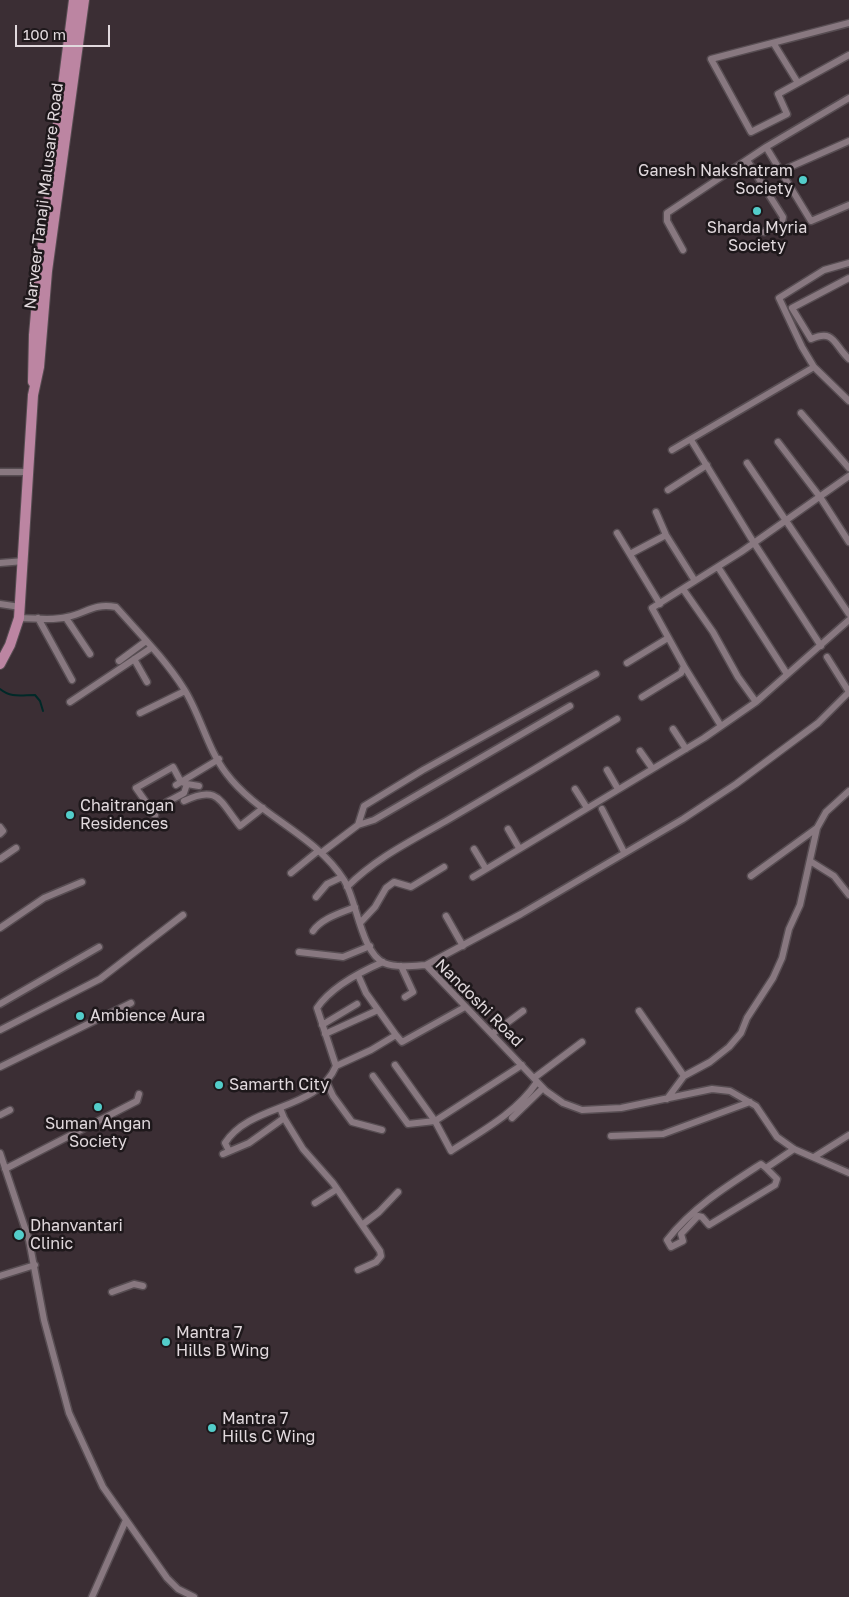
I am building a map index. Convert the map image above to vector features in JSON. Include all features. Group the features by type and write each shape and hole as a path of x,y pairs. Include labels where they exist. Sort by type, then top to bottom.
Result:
{"main road":[{"name":"Narveer Tanaji Malusare Road","path":"0,664 10,646 19,618 33,395 32,367 40,264 74,0"},
{"name":"Narveer Tanaji Malusare Road","path":"33,395 39,367 48,262 84,0"}],"street":[{"path":"849,23 711,59 751,132 787,114 778,94 849,55"},
{"path":"774,44 798,83"},
{"path":"683,250 667,221 668,213 766,147 849,98"},
{"path":"781,170 849,141"},
{"path":"766,147 811,221 849,206"},
{"path":"747,160 783,217 782,222 764,232"},
{"path":"849,263 824,270 779,298 802,347 814,367 849,401"},
{"path":"849,278 792,308 811,339 823,334 830,336 849,359"},
{"path":"672,450 814,367"},
{"path":"801,413 849,468"},
{"path":"691,440 754,543 821,646"},
{"path":"778,442 820,497 849,542"},
{"path":"746,463 849,614"},
{"path":"668,490 707,465"},
{"path":"0,472 27,472"},
{"path":"721,726 684,666 652,608 754,543 849,476"},
{"path":"656,512 666,535 695,581"},
{"path":"618,533 660,604"},
{"path":"630,554 666,535"},
{"path":"0,563 24,561"},
{"path":"718,567 787,674"},
{"path":"683,589 713,632 738,677 756,702"},
{"path":"0,604 20,607"},
{"path":"19,618 66,618 91,607 104,605 116,607 146,641 185,691 218,759 231,779 263,808 319,852 342,877 347,886 364,940 383,962 358,975 323,999 317,1008 336,1066 333,1075 311,1094 258,1116 231,1134 225,1143 226,1152 249,1143 284,1118"},
{"path":"38,618 72,680"},
{"path":"66,618 90,654"},
{"path":"473,877 721,726 756,702 849,620"},
{"path":"627,663 668,638"},
{"path":"119,661 146,641"},
{"path":"70,702 151,648"},
{"path":"426,965 463,946 624,852 683,820 736,784 818,723 849,692 827,657"},
{"path":"134,659 147,682"},
{"path":"642,697 682,673 684,666"},
{"path":"358,824 364,806 423,770 596,674"},
{"path":"140,713 185,691"},
{"path":"291,873 358,824 374,820 463,766 570,706"},
{"path":"347,886 362,872 390,852 508,783 543,766 617,719"},
{"path":"672,729 686,749"},
{"path":"640,751 652,768"},
{"path":"167,802 218,759"},
{"path":"155,815 136,788 173,767 181,789"},
{"path":"607,770 618,789"},
{"path":"181,789 199,786"},
{"path":"181,789 213,795 220,799 240,826 263,808"},
{"path":"574,789 587,808"},
{"path":"667,1099 684,1076 710,1062 741,1033 747,1018 773,978 782,958 789,929 800,905 818,828 826,812 849,791"},
{"path":"602,809 624,852"},
{"path":"0,827 4,831 0,834"},
{"path":"751,876 818,828"},
{"path":"508,830 520,848"},
{"path":"0,859 16,848"},
{"path":"474,849 486,869"},
{"path":"810,861 834,876 849,895"},
{"path":"360,923 374,907 386,888 394,882 411,887 444,867"},
{"path":"316,897 327,884 342,877"},
{"path":"0,928 44,898 82,882"},
{"path":"313,931 330,917 355,907"},
{"path":"0,1030 100,979 183,915"},
{"path":"446,916 463,946"},
{"path":"299,952 344,957 370,946"},
{"path":"0,1004 99,947"},
{"name":"Nandoshi Road","path":"383,962 401,966 426,965 543,1088 563,1103 582,1110 621,1108 712,1089 730,1091 756,1106 777,1137 794,1149 849,1173"},
{"path":"401,966 412,992 405,997"},
{"path":"358,975 366,993 402,1042 465,1007"},
{"path":"0,1067 131,1003"},
{"path":"322,1024 357,1004"},
{"path":"325,1034 378,1010"},
{"path":"492,1034 523,1011"},
{"path":"639,1011 684,1076"},
{"path":"336,1066 371,1050 396,1035"},
{"path":"395,1065 435,1122 451,1151 510,1112 528,1096 536,1080 582,1042"},
{"path":"373,1076 408,1124 435,1122 522,1065"},
{"path":"326,1081 333,1096 352,1122 382,1130"},
{"path":"512,1118 543,1088"},
{"path":"6,1169 137,1101 139,1094"},
{"path":"611,1136 663,1134 750,1102"},
{"path":"283,1107 284,1118 303,1149 337,1189 380,1251 381,1256 376,1262 358,1270"},
{"path":"0,1115 10,1110"},
{"path":"814,1157 849,1135"},
{"path":"766,1168 794,1149"},
{"path":"0,1153 29,1240 44,1320 69,1413 100,1481 126,1520 170,1582 194,1597"},
{"path":"762,1164 766,1168 777,1179 775,1185 709,1225 702,1217 698,1216 682,1234 684,1240 671,1247 667,1240 692,1213 762,1164"},
{"path":"315,1203 337,1189"},
{"path":"362,1225 379,1212 398,1192"},
{"path":"0,1276 35,1265"},
{"path":"112,1292 134,1284 143,1286"},
{"path":"92,1597 126,1520"}],"waterway":[{"path":"0,689 12,695 35,695 40,701 43,711"}],"place":[{"name":"Ganesh Nakshatram Society","path":"803,180"},
{"name":"Sharda Myria Society","path":"757,211"},
{"name":"Chaitrangan Residences","path":"70,815"},
{"name":"Ambience Aura","path":"80,1016"},
{"name":"Samarth City","path":"219,1085"},
{"name":"Suman Angan Society","path":"98,1107"},
{"name":"Dhanvantari Clinic","path":"19,1235"},
{"name":"Mantra 7 Hills B Wing","path":"166,1342"},
{"name":"Mantra 7 Hills C Wing","path":"212,1428"}]}
